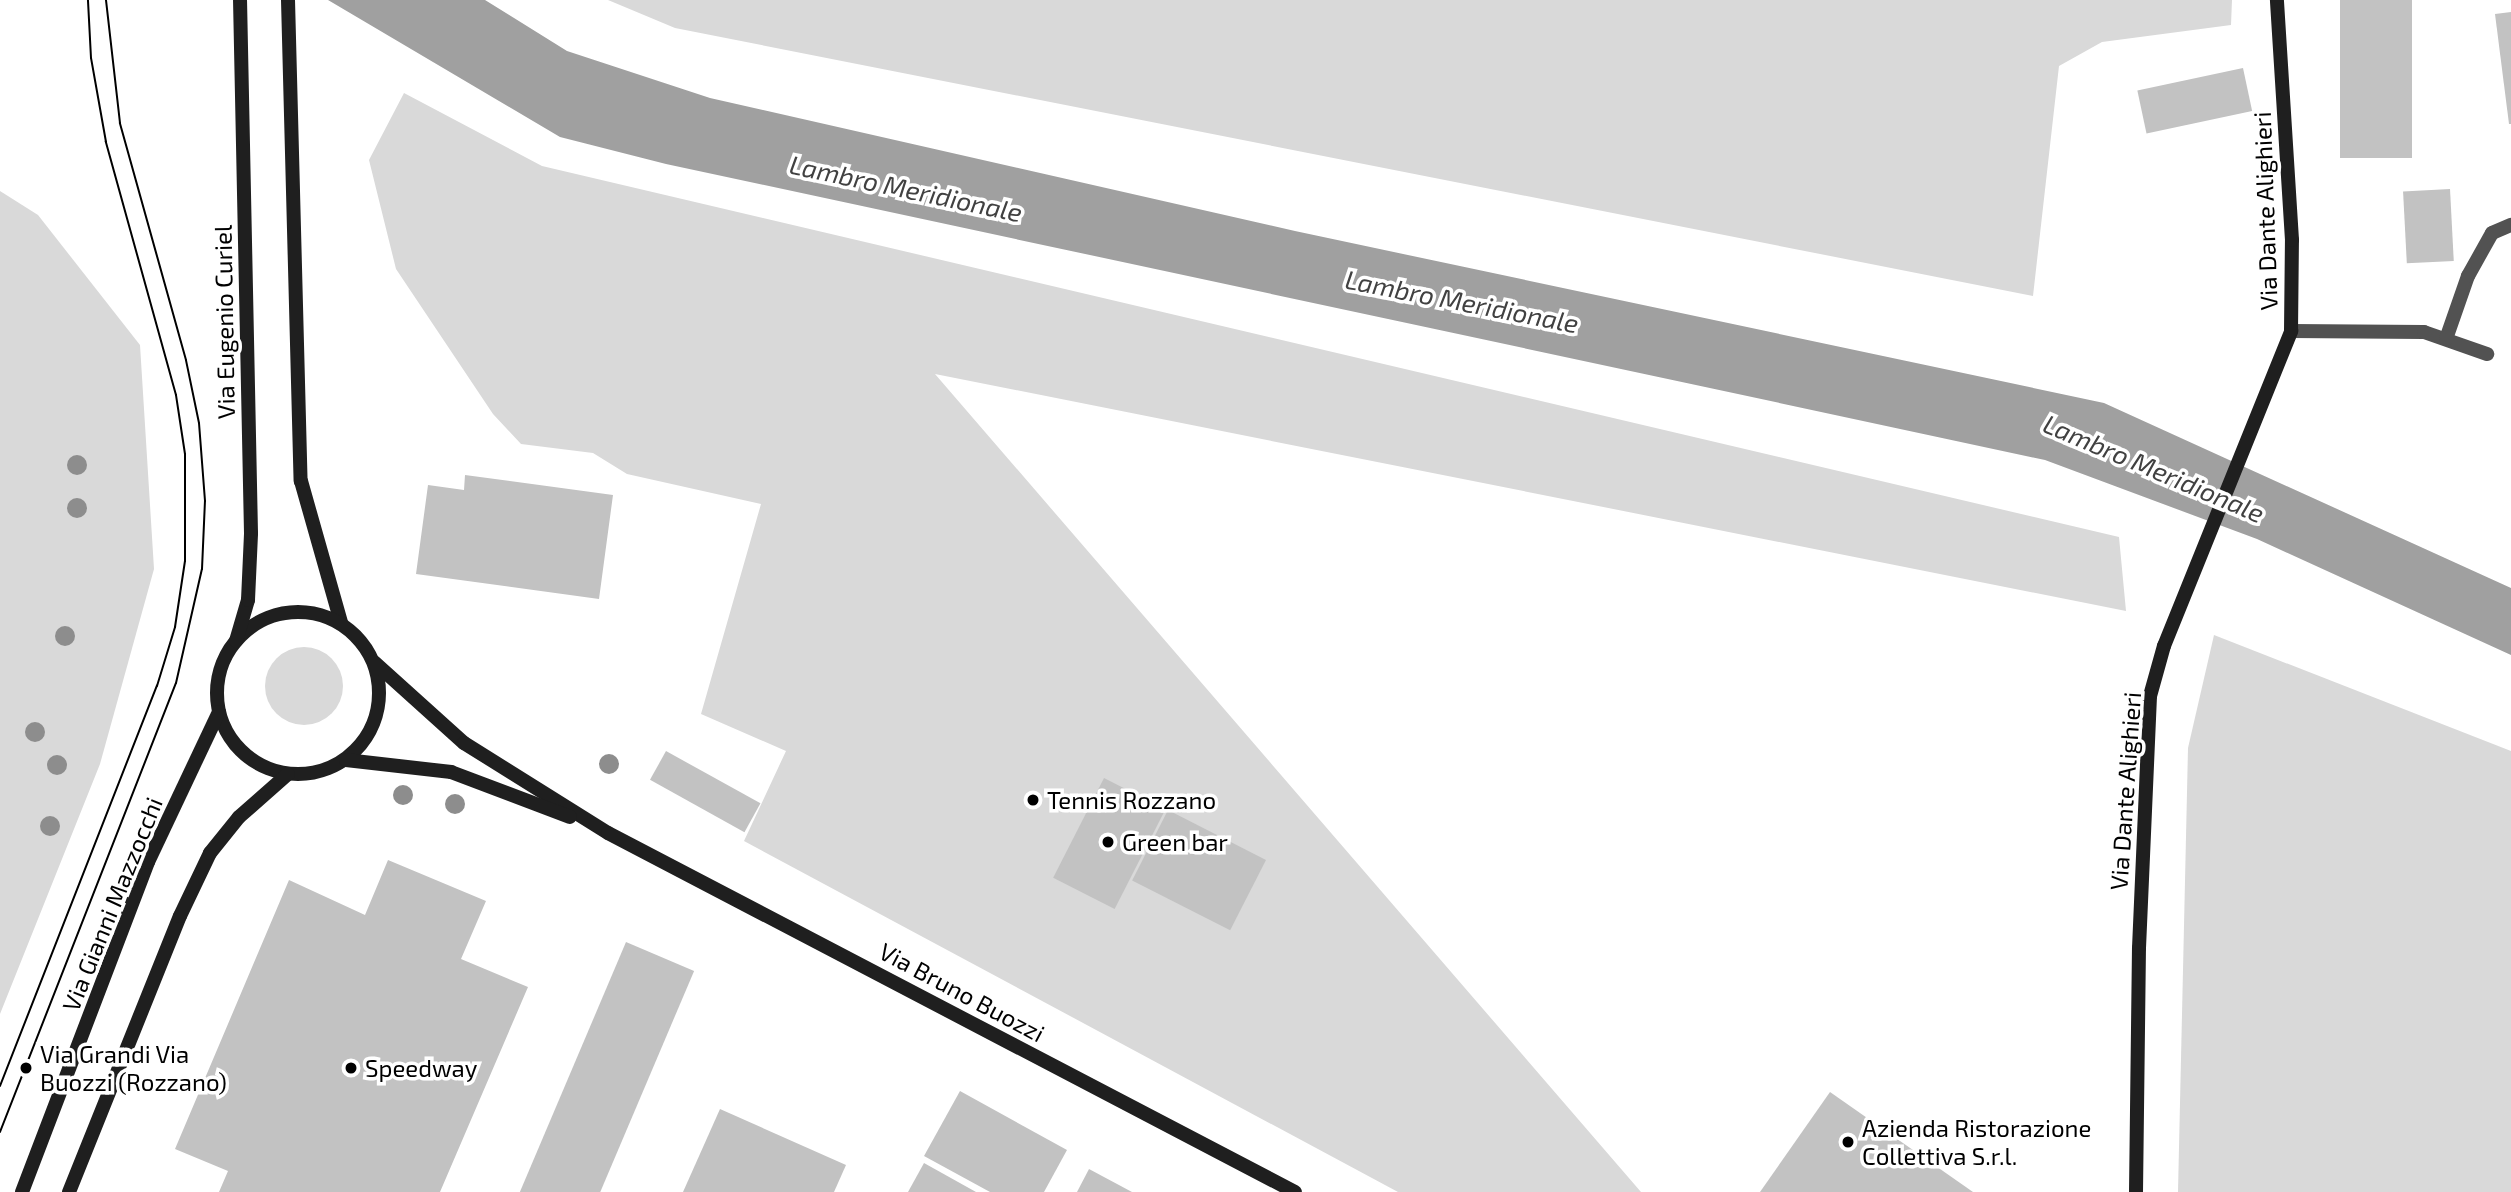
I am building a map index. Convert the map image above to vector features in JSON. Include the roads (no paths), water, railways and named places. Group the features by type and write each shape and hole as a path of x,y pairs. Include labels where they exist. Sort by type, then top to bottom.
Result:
{"main road":[{"name":"Via Eugenio Curiel","path":"236,641 248,600 251,533 240,0"},
{"path":"288,0 301,481 341,622"},
{"name":"Via Dante Alighieri","path":"2136,1192 2150,696 2164,646 2273,383 2291,331 2292,240 2277,0"},
{"path":"283,613 311,613 341,622 359,639 374,662 380,697 371,730 346,760 309,774 288,774 264,767 244,754 228,735 219,712 217,687 223,663 236,641 257,623 283,613"},
{"name":"Via Bruno Buozzi","path":"374,662 464,743 608,833 1295,1192"},
{"name":"Via Gianni Mazzocchi","path":"22,1192 148,863 219,712"},
{"name":"Via Bruno Buozzi","path":"346,760 451,772 608,833"},
{"path":"69,1192 180,916 211,853 239,817 288,774"}],"street":[{"path":"2446,339 2468,276 2491,233 2511,225"},
{"path":"2291,331 2424,332 2487,354"}],"water":[{"name":"Lambro Meridionale","path":"328,0 485,0 567,51 710,98 1295,231 2104,403 2511,588 2511,655 2257,539 2045,460 666,164 560,137"}],"tram line":[{"path":"0,1086 157,686 175,627 185,561 185,454 176,395 106,142 91,58 88,0"},
{"path":"0,1132 176,683 202,569 205,501 199,423 186,360 120,123 106,0"}],"place":[{"name":"Tennis Rozzano","path":"1033,800"},
{"name":"Green bar","path":"1108,842"},
{"name":"Via Grandi Via Buozzi (Rozzano)","path":"26,1068"},
{"name":"Speedway","path":"351,1068"},
{"name":"Azienda Ristorazione Collettiva S.r.l.","path":"1848,1142"}]}
